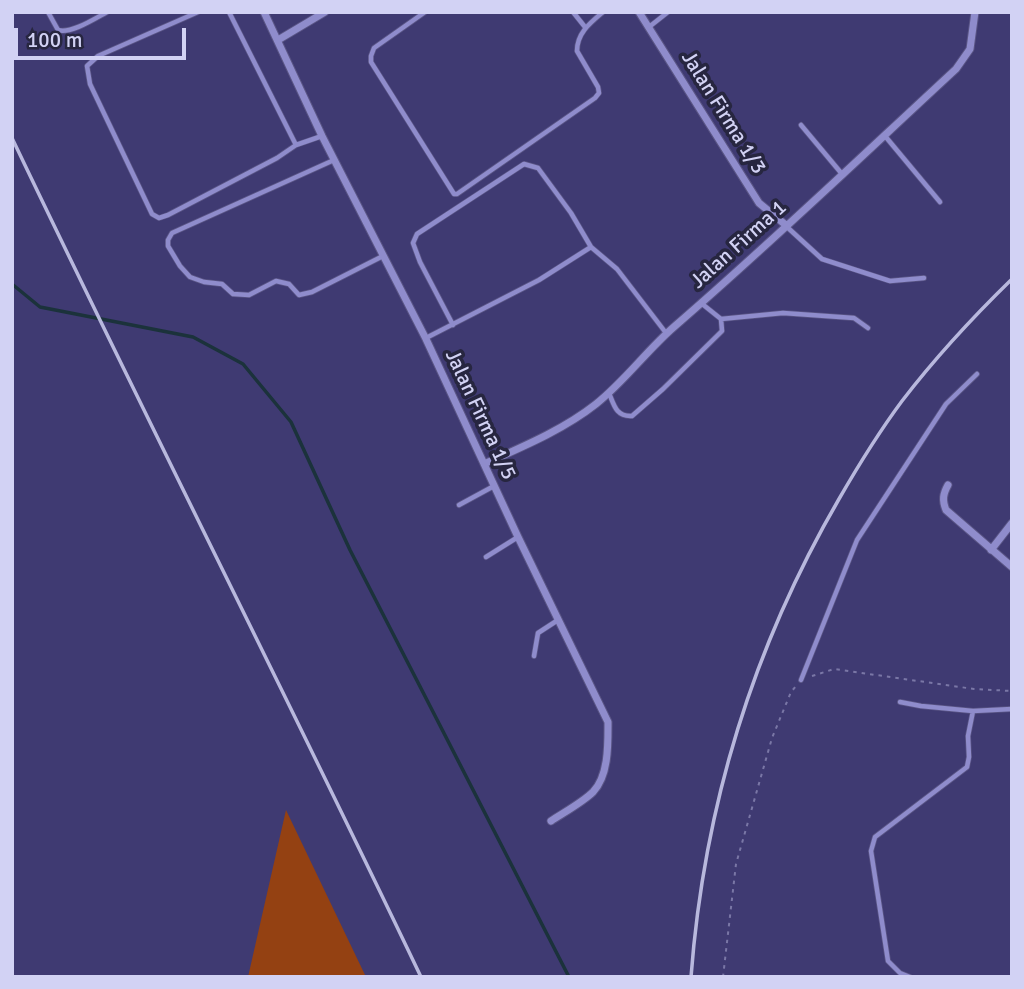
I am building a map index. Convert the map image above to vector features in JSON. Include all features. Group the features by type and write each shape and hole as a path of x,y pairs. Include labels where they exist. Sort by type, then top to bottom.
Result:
{"street":[{"name":"Jalan Firma 1/5","path":"264,12 322,136 426,339 608,722 608,750 604,771 594,791 551,821"},
{"path":"278,40 325,12"},
{"name":"Jalan Firma 1/3","path":"639,12 759,203 786,226"},
{"name":"Jalan Firma 1","path":"484,464 555,431 595,405 666,333 957,69 970,49 975,12"},
{"path":"948,485 943,499 946,510 1012,567"},
{"path":"991,550 1012,523"}],"lane":[{"path":"48,12 58,30 63,32 107,12"},
{"path":"198,12 98,56 87,66 90,84 152,214 159,218 168,215 277,158 296,145 322,136"},
{"path":"229,12 296,145"},
{"path":"425,12 374,48 371,62 454,194 595,98 599,93 598,87 577,51 577,45 585,27 603,12"},
{"path":"573,12 585,27"},
{"path":"649,27 668,12"},
{"path":"801,125 842,174"},
{"path":"884,135 940,202"},
{"path":"334,160 172,233 168,246 190,277 222,284 233,294 249,295 276,281 289,284 299,295 312,292 384,256"},
{"path":"453,325 413,243 417,234 524,164 538,168 571,213 590,247 617,269 666,333"},
{"path":"786,226 822,260 890,281 924,278"},
{"path":"426,339 538,280 590,247"},
{"path":"701,303 721,319 783,313 854,318 868,328"},
{"path":"609,392 616,411 625,417 632,416 663,390 722,331 721,319"},
{"path":"801,680 858,540 946,404 977,374"},
{"path":"459,505 494,486"},
{"path":"486,557 518,537"},
{"path":"534,656 538,633 558,620"},
{"path":"900,702 973,711 1012,709"},
{"path":"910,977 900,973 888,961 871,851 876,837 967,767 968,736 973,711"}],"path":[{"path":"723,977 736,864 772,738 791,692 801,680 834,669 974,689 1012,691"}],"shaded area":[{"path":"286,810 366,977 248,977"}],"waterway":[{"path":"12,284 40,307 193,337 243,364 291,422 350,550 569,977"}],"railway":[{"path":"12,138 421,977"},
{"path":"691,977 698,913 721,790 738,729 781,612 839,499 885,425 941,354 1012,279"}]}
